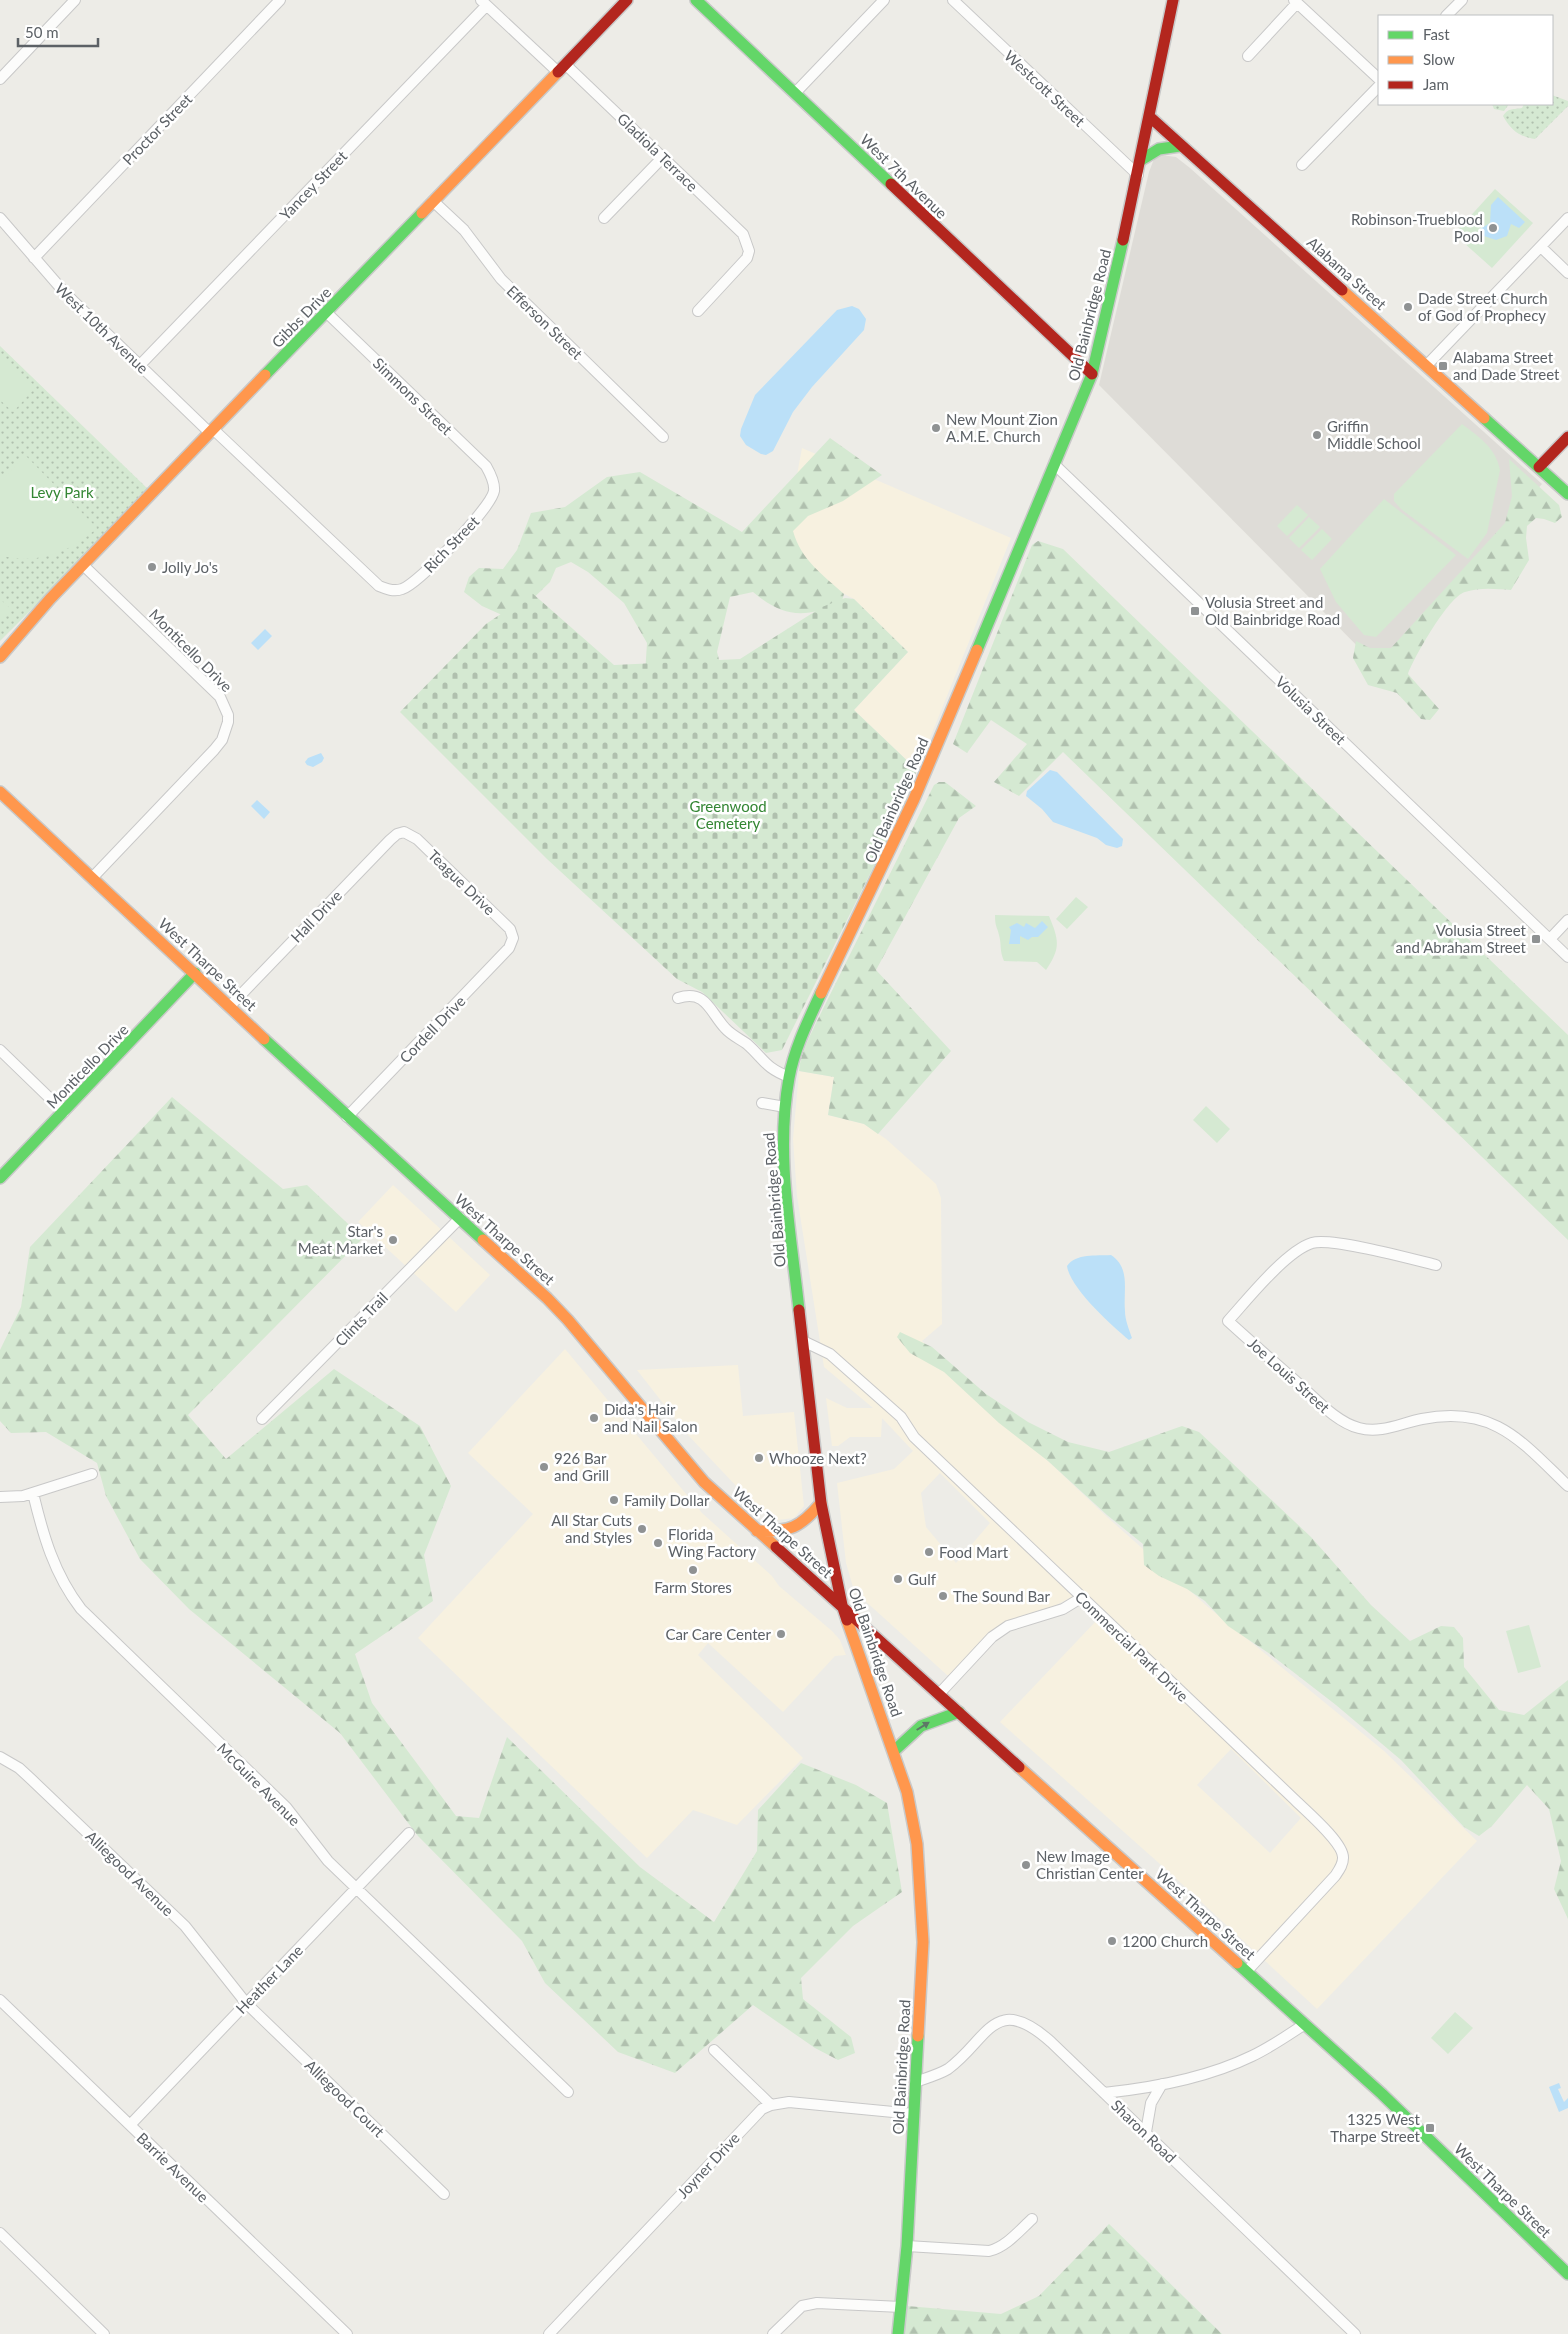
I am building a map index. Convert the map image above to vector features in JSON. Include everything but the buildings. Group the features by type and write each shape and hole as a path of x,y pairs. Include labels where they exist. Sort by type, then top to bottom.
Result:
{"main road":[{"name":"Gibbs Drive","path":"0,657 50,599 627,0"},
{"name":"West 7th Avenue","path":"696,0 1092,374"},
{"name":"Old Bainbridge Road","path":"898,2334 907,2246 923,1942 922,1895 917,1844 907,1792 842,1605 821,1503 784,1172 782,1138 784,1107 789,1077 808,1021 914,798 1092,374 1138,175 1173,0"},
{"name":"Alabama Street","path":"1150,117 1568,494"},
{"path":"1141,160 1154,149 1166,146 1180,146"},
{"path":"1540,467 1568,438"},
{"name":"West Tharpe Street","path":"0,792 93,877 347,1117 548,1298 578,1330 678,1453 704,1482 1382,2094 1568,2274"},
{"name":"Monticello Drive","path":"0,1178 195,973"},
{"path":"757,1530 783,1533 799,1526 821,1503"},
{"path":"894,1751 921,1726 959,1712"}],"street":[{"path":"0,79 75,0"},
{"name":"Proctor Street","path":"34,258 280,0"},
{"path":"795,93 884,0"},
{"name":"Westcott Street","path":"953,0 1138,175"},
{"path":"1447,15 1462,0"},
{"path":"1248,56 1296,2 1378,78"},
{"name":"Gladiola Terrace","path":"484,3 562,68 663,157 743,234 747,241 747,258 698,312"},
{"name":"Yancey Street","path":"140,366 484,3"},
{"path":"1302,164 1378,87"},
{"path":"604,218 663,157"},
{"name":"Efferson Street","path":"433,201 464,230 501,279 663,437"},
{"name":"West 10th Avenue","path":"0,218 65,293 140,366 366,576 386,590 393,590"},
{"path":"1426,365 1568,218"},
{"path":"1541,247 1568,273"},
{"name":"Simmons Street","path":"326,312 486,466 493,484"},
{"name":"Volusia Street","path":"1054,464 1568,957"},
{"name":"Rich Street","path":"393,590 401,590 411,584 434,563 490,503 494,490 493,484"},
{"name":"Monticello Drive","path":"83,565 220,697 228,715 226,732 214,750 93,877"},
{"name":"Teague Drive","path":"404,832 418,839 503,922 512,932 513,938"},
{"name":"Hall Drive","path":"230,1006 390,840 397,834 404,832"},
{"path":"1550,939 1568,920"},
{"name":"Cordell Drive","path":"347,1117 509,948 513,938"},
{"path":"678,998 687,995 694,996 708,1004 725,1029 746,1043 766,1066 789,1077"},
{"path":"0,1050 64,1112"},
{"path":"762,1103 784,1107"},
{"name":"Clints Trail","path":"262,1419 460,1218"},
{"name":"Joe Louis Street","path":"1436,1265 1335,1243 1312,1243 1290,1256 1228,1320 1327,1409 1352,1426 1372,1430 1438,1416 1460,1416 1488,1421 1514,1436 1568,1486"},
{"name":"Commercial Park Drive","path":"803,1341 830,1354 901,1417 914,1437 1295,1800 1340,1846 1343,1852 1342,1865 1335,1876 1247,1971"},
{"path":"0,1497 22,1496 92,1474"},
{"name":"McGuire Avenue","path":"33,1493 44,1537 52,1558 69,1593 81,1609 286,1806 317,1848 356,1888 568,2092"},
{"path":"939,1694 992,1638 1008,1626 1063,1610 1081,1598"},
{"name":"Alliegood Avenue","path":"0,1757 25,1774 185,1926 246,2003"},
{"name":"Heather Lane","path":"130,2125 409,1832"},
{"name":"Barrie Avenue","path":"0,2000 347,2334"},
{"name":"Alliegood Court","path":"246,2003 444,2194"},
{"name":"Sharon Road","path":"915,2082 948,2068 990,2028 1001,2022 1012,2020 1028,2024 1038,2030 1146,2132 1355,2334"},
{"path":"1104,2093 1137,2090 1233,2064 1254,2055 1305,2024"},
{"path":"714,2050 771,2105 788,2102 914,2114"},
{"path":"1146,2132 1151,2103 1162,2084"},
{"name":"Joyner Drive","path":"549,2334 754,2117 771,2105"},
{"path":"907,2246 996,2250 1032,2219"},
{"path":"0,2234 104,2334"},
{"path":"773,2334 802,2306 817,2303 901,2307"}],"shaded area":[{"name":"Griffin Middle School","path":"1161,155 1176,157 1190,168 1542,484 1378,667 1099,385 1149,172 1154,159"},
{"path":"802,448 1011,538 917,770 854,710 908,652 854,599 781,561"},
{"path":"799,1071 834,1077 828,1115 864,1124 886,1139 936,1184 941,1198 942,1324 922,1341 1106,1516 1208,1607 1384,1751 1477,1841 1317,2009 1169,1872 1000,1722 1097,1620 1070,1598 1039,1614 999,1626 950,1675 947,1675 863,1599 853,1587 846,1563 837,1483 894,1469 913,1451 882,1418 881,1437 850,1437 838,1446 832,1446 826,1398 847,1408 873,1408 824,1367 797,1196 793,1139","holes":["940,1473 990,1523 956,1563 926,1527 921,1493","1231,1749 1301,1818 1270,1853 1197,1785"]},
{"path":"393,1185 490,1275 456,1312 358,1222"},
{"path":"565,1349 702,1513 772,1576 779,1586 832,1631 840,1640 846,1655 835,1656 783,1712 708,1643 698,1655 803,1758 737,1825 693,1810 647,1858 418,1638 533,1514 468,1453"},
{"path":"738,1365 743,1416 794,1412 804,1506 794,1518 778,1520 767,1514 738,1488 688,1435 637,1370"}],"green space":[{"path":"1553,95 1568,101 1568,106 1535,139 1516,132 1503,116 1509,110 1522,108 1524,105 1553,105"},
{"path":"1492,105 1508,105 1504,111 1494,109"},
{"name":"Robinson-Trueblood Pool","path":"1495,189 1533,223 1492,268 1454,234"},
{"name":"Levy Park","path":"0,346 150,491 0,641"},
{"path":"0,355 36,387 13,412 0,400"},
{"path":"1462,424 1491,449 1500,470 1487,533 1468,559 1401,509 1394,501 1394,494"},
{"path":"830,438 882,475 843,501 808,516 793,531 807,559 844,594 842,601 817,611 796,613 775,607 753,592 730,597 717,652 721,667 645,674 647,643 624,603 588,572 571,562 556,568 550,582 519,612 502,615 482,606 464,592 469,577 479,568 503,569 517,550 531,513 565,507 607,477 640,472 742,532"},
{"path":"26,456 97,528 87,537 64,550 52,555 26,559 0,555 0,481"},
{"path":"1509,459 1559,505 1562,517 1555,523 1536,518 1527,526 1526,538 1529,560 1511,590 1482,589 1465,592 1450,604 1442,615 1424,642 1408,674 1439,709 1430,720 1421,719 1397,693 1368,685 1353,658 1356,641 1370,648 1391,648 1505,523 1512,496"},
{"path":"1384,499 1456,555 1376,637 1364,635 1336,602 1320,569"},
{"path":"1297,505 1308,515 1287,536 1277,526"},
{"path":"1309,517 1320,527 1299,548 1289,538"},
{"path":"1322,529 1332,539 1312,560 1301,550"},
{"path":"1038,541 1063,549 1568,1035 1568,1240 1063,752 1019,796 994,782 1027,744 991,720 967,753 953,744 1032,545"},
{"name":"Greenwood Cemetery","path":"532,593 614,665 740,659 822,607 845,598 854,599 908,652 854,710 917,770 885,844 782,1050 766,1053 702,992 677,979 547,859 400,712 486,624"},
{"path":"0,599 12,610 0,621"},
{"path":"939,782 945,782 976,806 959,818 876,970 951,1051 878,1134 864,1124 828,1115 834,1077 799,1071 801,1059 815,1025 934,785"},
{"path":"1076,897 1088,907 1067,929 1056,919"},
{"path":"995,915 1049,916 1055,931 1057,944 1054,956 1046,970 1037,962 1004,961"},
{"path":"172,1097 283,1189 307,1185 363,1238 188,1415 226,1459 334,1369 420,1426 451,1486 424,1555 433,1601 355,1654 372,1703 456,1816 479,1818 507,1737 640,1867 714,1922 757,1851 758,1810 801,1763 856,1785 887,1803 902,1892 853,1926 801,1978 803,1999 851,2037 855,2053 838,2060 815,2048 753,2005 675,2073 618,2052 545,1983 522,1941 418,1836 340,1733 189,1609 140,1559 106,1496 97,1463 46,1432 11,1433 0,1421 0,1350 21,1307 30,1247"},
{"path":"1206,1106 1230,1129 1217,1143 1193,1120"},
{"path":"900,1332 932,1347 986,1394 1028,1422 1068,1442 1109,1452 1182,1426 1199,1432 1311,1537 1371,1605 1410,1641 1441,1626 1454,1627 1463,1638 1464,1667 1499,1710 1524,1715 1568,1680 1568,1919 1554,1889 1561,1861 1549,1809 1527,1785 1492,1826 1479,1836 1464,1827 1401,1760 1336,1705 1270,1654 1228,1626 1205,1601 1187,1589 1159,1576 1144,1565 1143,1544 1107,1515 1048,1461 999,1423 944,1372 910,1353 897,1337"},
{"path":"1529,1625 1541,1667 1518,1673 1506,1631"},
{"path":"1455,2012 1473,2028 1448,2054 1431,2038"},
{"path":"1109,2224 1222,2334 904,2334 907,2306 1001,2314 1039,2296"}],"water":[{"path":"1498,197 1525,222 1519,228 1511,224 1507,236 1496,240 1484,236 1480,229 1490,223 1491,205"},
{"path":"852,306 859,309 866,319 864,330 812,387 793,412 773,451 766,455 761,454 746,445 740,436 741,429 755,395 837,310"},
{"path":"265,629 272,636 258,650 251,643"},
{"path":"321,753 324,758 322,762 313,767 307,765 305,762 308,758"},
{"path":"1050,770 1057,772 1123,839 1122,846 1117,848 1106,845 1097,838 1053,822 1042,809 1026,796 1027,791"},
{"path":"257,800 270,812 264,819 251,806"},
{"path":"1042,921 1048,927 1038,937 1032,937 1028,940 1020,936 1020,944 1009,944 1011,930 1009,927 1017,923 1024,927 1026,923 1035,928"},
{"path":"1111,1255 1117,1260 1124,1273 1125,1314 1132,1338 1129,1340 1102,1316 1083,1295 1075,1285 1067,1266 1081,1257"},
{"path":"1559,2083 1561,2088 1558,2089 1564,2102 1568,2098 1568,2108 1559,2112 1549,2087"}],"traffic: fast":[{"path":"696,0 891,184"},
{"path":"1141,160 1159,149 1180,146"},
{"path":"265,375 422,213"},
{"path":"977,650 1092,374 1123,240"},
{"path":"1484,418 1568,494"},
{"path":"0,1178 195,973"},
{"path":"799,1310 786,1194 784,1165 785,1107 794,1056 821,993"},
{"path":"264,1039 483,1240"},
{"path":"894,1751 921,1726 959,1712"},
{"path":"1237,1963 1382,2094 1568,2274"},
{"path":"898,2334 907,2246 918,2036"}],"traffic: slow":[{"path":"422,213 558,72"},
{"path":"1342,290 1484,418"},
{"path":"0,657 50,599 265,375"},
{"path":"821,993 914,799 977,650"},
{"path":"0,792 264,1039"},
{"path":"483,1240 547,1298 568,1320 704,1482 776,1547"},
{"path":"757,1531 778,1531 794,1527 807,1518 821,1503"},
{"path":"847,1620 907,1792 917,1844 923,1942 918,2036"},
{"path":"1019,1767 1237,1963"}],"traffic: jam":[{"path":"558,72 627,0"},
{"path":"1123,240 1173,0"},
{"path":"1150,117 1342,290"},
{"path":"891,184 1092,374"},
{"path":"1539,467 1568,437"},
{"path":"799,1310 821,1503 842,1605 847,1620"},
{"path":"776,1547 1019,1767"}],"place":[{"name":"Robinson-Trueblood Pool","path":"1493,228"},
{"name":"Dade Street Church of God of Prophecy","path":"1408,307"},
{"name":"Alabama Street and Dade Street","path":"1443,366"},
{"name":"New Mount Zion A.M.E. Church","path":"936,428"},
{"name":"Griffin Middle School","path":"1317,435"},
{"name":"Jolly Jo's","path":"152,567"},
{"name":"Volusia Street and Old Bainbridge Road","path":"1195,611"},
{"name":"Volusia Street and Abraham Street","path":"1536,939"},
{"name":"Star's Meat Market","path":"393,1240"},
{"name":"Dida's Hair and Nail Salon","path":"594,1418"},
{"name":"Whooze Next?","path":"759,1458"},
{"name":"926 Bar and Grill","path":"544,1467"},
{"name":"Family Dollar","path":"614,1500"},
{"name":"All Star Cuts and Styles","path":"642,1529"},
{"name":"Florida Wing Factory","path":"658,1543"},
{"name":"Food Mart","path":"929,1552"},
{"name":"Farm Stores","path":"693,1570"},
{"name":"Gulf","path":"898,1579"},
{"name":"The Sound Bar","path":"943,1596"},
{"name":"Car Care Center","path":"781,1634"},
{"name":"New Image Christian Center","path":"1026,1865"},
{"name":"1200 Church","path":"1112,1941"},
{"name":"1325 West Tharpe Street","path":"1430,2128"}]}
